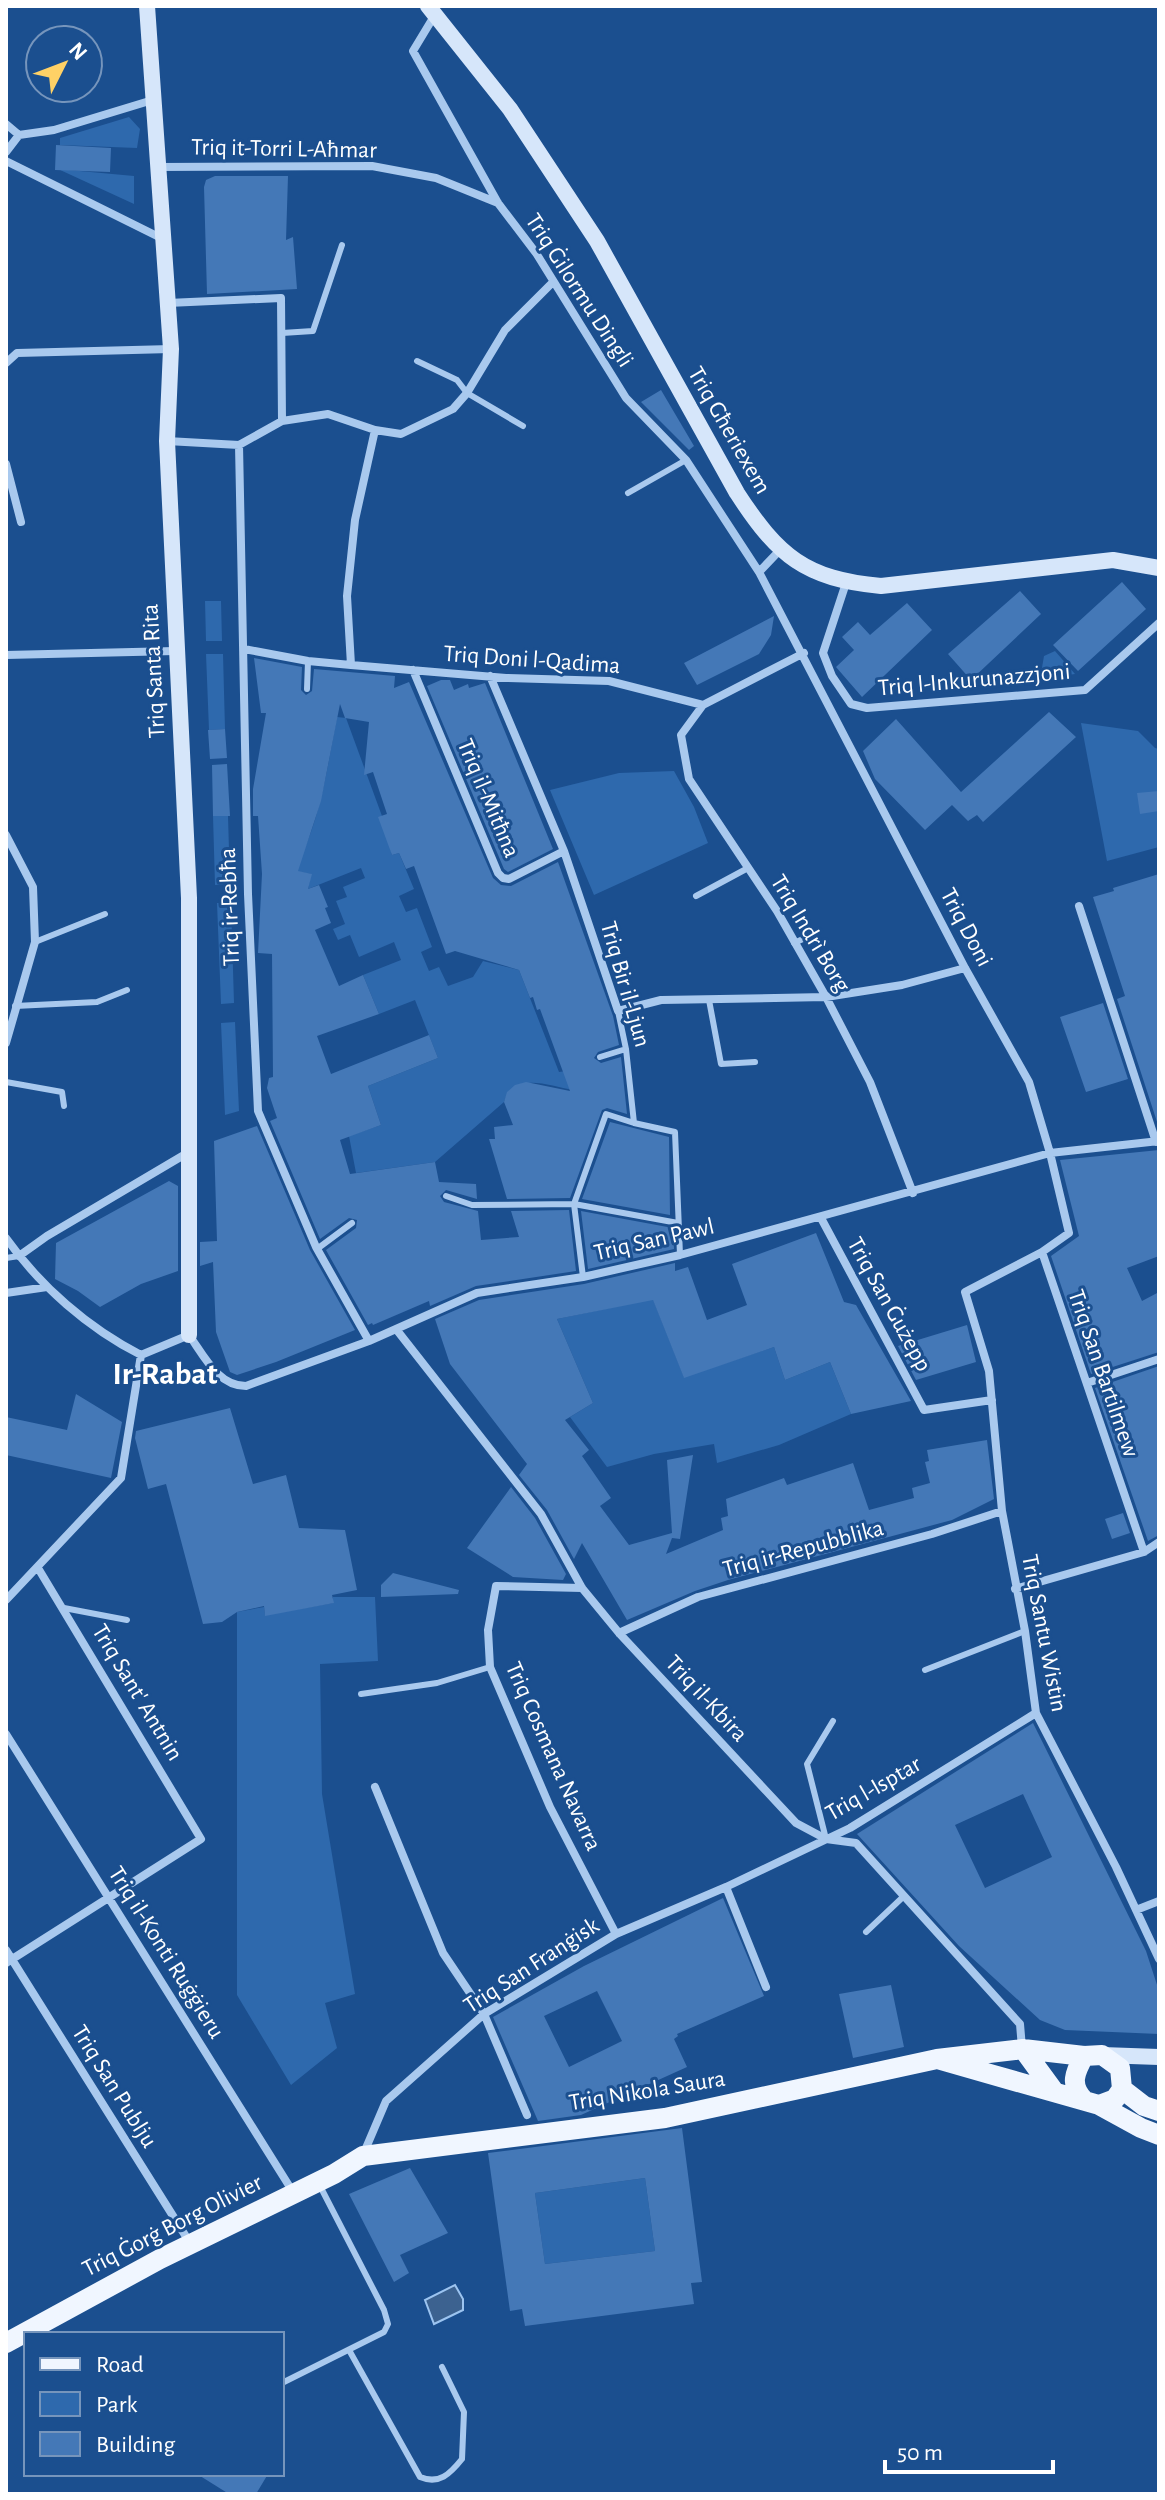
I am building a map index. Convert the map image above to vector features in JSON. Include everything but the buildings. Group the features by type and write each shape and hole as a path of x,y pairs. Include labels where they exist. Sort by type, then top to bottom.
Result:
{"main road":[{"name":"Triq Nikola Saura","path":"363,2156 665,2118 937,2059 1023,2049 1093,2055"},
{"path":"1023,2049 1053,2090"},
{"path":"1093,2055 1120,2068 1122,2089 1115,2099 1091,2102 1074,2085 1074,2076 1093,2055"},
{"name":"Triq Nikola Saura","path":"937,2059 1091,2102 1159,2135"},
{"path":"1122,2089 1144,2106 1159,2111"},
{"name":"Triq Ġorġ Borg Olivier","path":"26,2332 363,2156"},
{"name":"Triq Ġorġ Borg Olivier","path":"6,2343 24,2333"}],"street":[{"name":"Triq Santa Rita","path":"147,6 156,99 171,349 167,441 189,898 189,1335"},
{"name":"Triq Ġilormu Dingli","path":"432,9 413,51 498,203 536,253 626,398 686,460 759,572"},
{"name":"Triq Għeriexem","path":"432,9 510,109 597,241 737,493 755,521 780,550 804,567 846,583 881,586 1113,560 1159,568"},
{"path":"6,152 19,135 54,130 156,99"},
{"path":"6,124 19,135"},
{"path":"6,161 164,239"},
{"name":"Triq it-Torri L-Aħmar","path":"159,167 372,166 436,178 498,203"},
{"path":"167,441 239,445 282,421 328,414 375,430 401,434 453,409 467,393 505,330 553,282"},
{"path":"168,303 281,298 282,421"},
{"path":"6,363 17,353 171,349"},
{"path":"351,665 347,596 355,520 375,430"},
{"name":"Triq ir-Rebħa","path":"239,445 248,894 258,1111 317,1249 369,1341"},
{"path":"6,464 21,522"},
{"path":"759,572 780,550"},
{"name":"Triq Doni","path":"759,572 804,653 965,968 1029,1082 1050,1153 1069,1233 1042,1252 965,1292"},
{"name":"Triq l-Inkurunazzjoni","path":"846,583 823,653 832,676 851,704 867,708 1085,690 1159,623"},
{"name":"Triq Doni l-Qadima","path":"244,649 308,661 351,665 609,681 703,705"},
{"path":"6,655 175,651"},
{"path":"703,705 804,653"},
{"name":"Triq il-Mitħna","path":"413,670 498,873 509,879 564,851"},
{"name":"Triq Bir il-Ljun","path":"490,676 564,851 618,1011"},
{"name":"Triq Indrì Borg","path":"703,705 681,735 689,779 748,868 826,997 870,1082 913,1193"},
{"path":"6,835 33,887 35,942 12,1009 6,1043"},
{"path":"1079,906 1157,1141"},
{"path":"618,1011 661,1000 826,997 902,985 965,968"},
{"name":"Triq San Pawl","path":"189,1335 223,1380 239,1386 255,1384 369,1341 477,1293 583,1277 680,1255 1050,1153 1157,1141"},
{"path":"19,1256 47,1236 190,1152"},
{"name":"Triq San Ġużepp","path":"821,1218 924,1410 992,1400"},
{"path":"6,1238 47,1287 119,1344 141,1355 189,1335"},
{"name":"Triq San Bartilmew","path":"1042,1252 1144,1552"},
{"path":"6,1293 47,1287"},
{"name":"Triq Santu Wistin","path":"965,1292 989,1371 1002,1511 1025,1631 1036,1713 1116,1867 1159,1959"},
{"name":"Triq il-Kbira","path":"396,1329 541,1514 582,1588 619,1633 796,1823 826,1839 856,1843 1020,2024 1023,2049"},
{"path":"6,1600 121,1478 141,1355"},
{"path":"1087,1383 1159,1359"},
{"name":"Triq ir-Repubblika","path":"619,1633 698,1597 932,1534 1002,1511"},
{"path":"1015,1589 1144,1552 1159,1542"},
{"name":"Triq Sant' Antnin","path":"38,1568 201,1839 109,1898"},
{"name":"Triq Cosmana Navarra","path":"582,1588 496,1586 488,1630 490,1667 550,1807 616,1934"},
{"name":"Triq l-Isptar","path":"726,1887 850,1828 1036,1713"},
{"name":"Triq il-Konti Ruġġieru","path":"6,1734 293,2192"},
{"path":"375,1787 443,1953 484,2014 527,2115"},
{"path":"726,1887 766,1987"},
{"name":"Triq San Franġisk","path":"363,2156 386,2101 484,2014 616,1934 726,1887"},
{"path":"9,1961 109,1898"},
{"path":"1136,1910 1159,1901"},
{"name":"Triq San Publju","path":"6,1950 9,1961 190,2244"},
{"path":"1093,2055 1159,2057"}],"lane":[{"path":"282,333 313,331 342,245"},
{"path":"417,361 457,380 467,393 523,426"},
{"path":"628,493 686,460"},
{"path":"307,689 308,661"},
{"path":"696,896 748,868"},
{"path":"35,942 105,914"},
{"path":"794,943 814,934"},
{"path":"12,1009 97,1002 127,990"},
{"path":"709,1000 721,1064 755,1062"},
{"name":"Triq Bir il-Ljun","path":"618,1011 626,1049 634,1123"},
{"path":"600,1057 626,1049"},
{"path":"6,1082 62,1092 64,1106"},
{"path":"583,1277 574,1204 606,1114 675,1132 680,1255"},
{"path":"446,1196 472,1205 574,1204 678,1223"},
{"path":"317,1249 352,1223"},
{"path":"6,1258 19,1256"},
{"path":"64,1608 127,1620"},
{"path":"925,1670 1025,1631"},
{"path":"361,1694 437,1683 490,1667"},
{"path":"826,1839 807,1764 833,1721"},
{"path":"866,1932 904,1896"},
{"path":"284,2382 384,2332 388,2320 317,2181"},
{"path":"349,2350 420,2477 431,2482 441,2479 462,2459 464,2412 442,2367"}],"green space":[{"path":"129,117 140,129 137,148 60,145 60,138"},
{"path":"58,169 134,176 134,204"},
{"path":"205,601 221,601 222,641 206,641"},
{"path":"1055,651 1075,674 1040,679 1044,656"},
{"path":"206,654 223,654 225,729 209,730"},
{"path":"337,717 346,718 382,816 392,855 399,853 414,889 399,896 406,912 417,908 432,947 421,952 429,971 439,967 448,986 473,977 483,961 519,970 559,1072 566,1071 573,1090 533,1083 516,1086 504,1102 435,1162 356,1173 349,1136 381,1125 368,1086 438,1058 415,1000 379,1014 363,975 401,960 394,942 359,957 350,935 338,940 333,929 345,924 336,901 347,897 343,887 365,878 361,868 308,889 311,874 294,871 316,815"},
{"path":"1081,723 1138,731 1159,749 1159,847 1107,861"},
{"path":"674,771 694,807 708,843 594,895 550,790 619,773"},
{"path":"213,816 228,816 230,884 215,885"},
{"path":"217,903 231,903 234,1003 221,1004"},
{"path":"235,1022 239,1111 225,1115 221,1023"},
{"path":"653,1299 684,1377 774,1347 785,1380 830,1362 851,1414 779,1445 717,1463 714,1444 654,1454 607,1467 570,1417 593,1403 557,1319"},
{"path":"333,1597 375,1597 378,1661 320,1664 322,1794 355,1994 325,2003 337,2048 291,2085 237,1995 237,1612 264,1607 265,1615 333,1603"},
{"path":"645,2178 655,2251 545,2264 535,2193"}],"shaded area":[{"path":"455,2285 463,2299 463,2310 434,2324 425,2300"}],"district":[{"name":"Ir-Rabat","path":"165,1373"}]}
